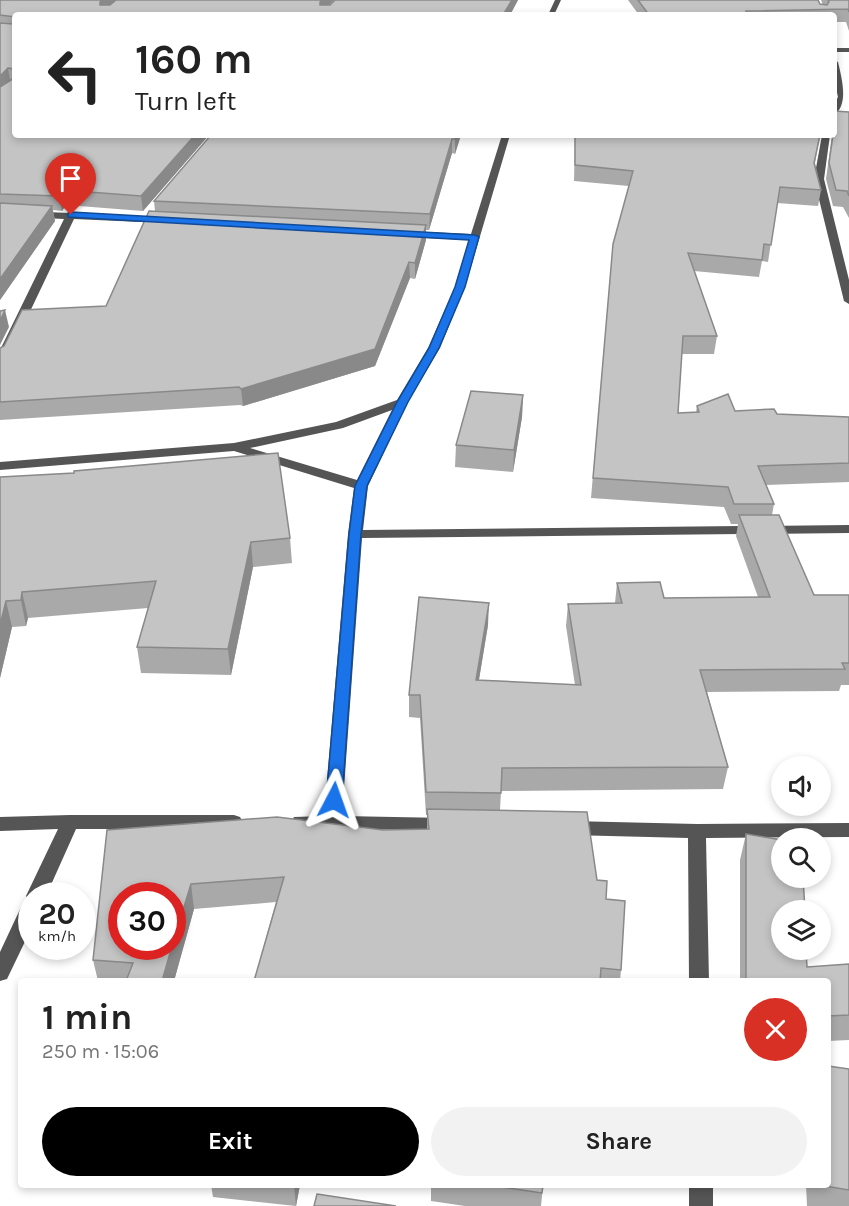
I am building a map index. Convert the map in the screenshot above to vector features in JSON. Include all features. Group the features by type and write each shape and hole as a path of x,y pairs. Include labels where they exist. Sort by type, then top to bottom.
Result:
{"street":[{"path":"837,75 842,97 837,107"},
{"path":"333,822 355,534 361,486 402,402 434,348 460,287 505,138"},
{"path":"826,138 819,178 849,301"},
{"path":"145,219 152,211"},
{"path":"0,213 169,220"},
{"path":"0,362 71,215"},
{"path":"392,233 475,237"},
{"path":"0,466 234,447 339,425 402,402"},
{"path":"234,447 361,486"},
{"path":"355,534 849,529"},
{"path":"42,882 70,822"},
{"path":"0,825 70,822 249,822"},
{"path":"285,822 462,825"},
{"path":"556,828 697,831 849,830"},
{"path":"697,831 699,978"},
{"path":"0,973 18,935"},
{"path":"700,1188 701,1206"}],"building":[{"path":"0,0 102,0 100,5 110,5 116,0 322,0 320,5 330,5 335,0 512,0 505,12 12,12 12,17 0,15"},
{"path":"638,0 818,0 820,4 827,5 828,0 849,0 849,12 848,9 647,12"},
{"path":"0,23 12,24 12,69 8,68 0,76"},
{"path":"12,79 12,138 192,138 141,196 63,190 59,196 0,194 0,87"},
{"path":"837,111 849,112 849,196 847,191 836,190 829,163 833,138 837,138"},
{"path":"208,138 456,138 452,139 430,214 154,201"},
{"path":"575,138 819,138 814,163 821,190 780,187 771,245 764,244 762,260 688,253 717,336 683,336 678,413 699,412 697,406 728,394 735,411 774,409 777,414 849,417 849,463 758,466 774,504 734,504 728,487 593,478 613,244 633,171 575,165"},
{"path":"0,203 52,206 0,279"},
{"path":"149,211 426,225 415,263 409,262 375,349 241,389 239,387 0,402 0,348 4,346 22,310 106,306"},
{"path":"5,310 0,321 0,311"},
{"path":"471,391 523,395 514,450 456,445"},
{"path":"278,453 290,538 251,542 228,649 137,647 156,581 22,592 21,600 6,601 0,625 0,477 74,473 74,471"},
{"path":"739,515 779,515 814,595 849,595 849,663 842,663 845,669 700,670 728,767 502,768 501,793 426,792 420,695 409,695 419,597 489,603 476,680 581,685 568,604 622,603 617,583 660,582 664,598 770,597"},
{"path":"427,809 587,812 597,880 607,881 606,899 625,901 621,970 601,968 600,978 255,978 284,877 191,884 186,901 186,882 108,882 108,960 168,960 163,978 127,978 133,963 93,960 96,960 96,932 107,830 277,817 383,830 429,829"},
{"path":"746,834 771,838 771,888 804,888 804,900 771,900 771,960 807,960 807,967 849,964 849,1015 831,1016 831,978 746,978"},
{"path":"831,1066 849,1069 849,1190 831,1187"},
{"path":"508,1188 543,1188 542,1193"},
{"path":"317,1194 396,1206 314,1206"}],"route":[{"path":"71,215 475,237 460,287 434,348 402,402 361,486 355,534 334,800"}]}
